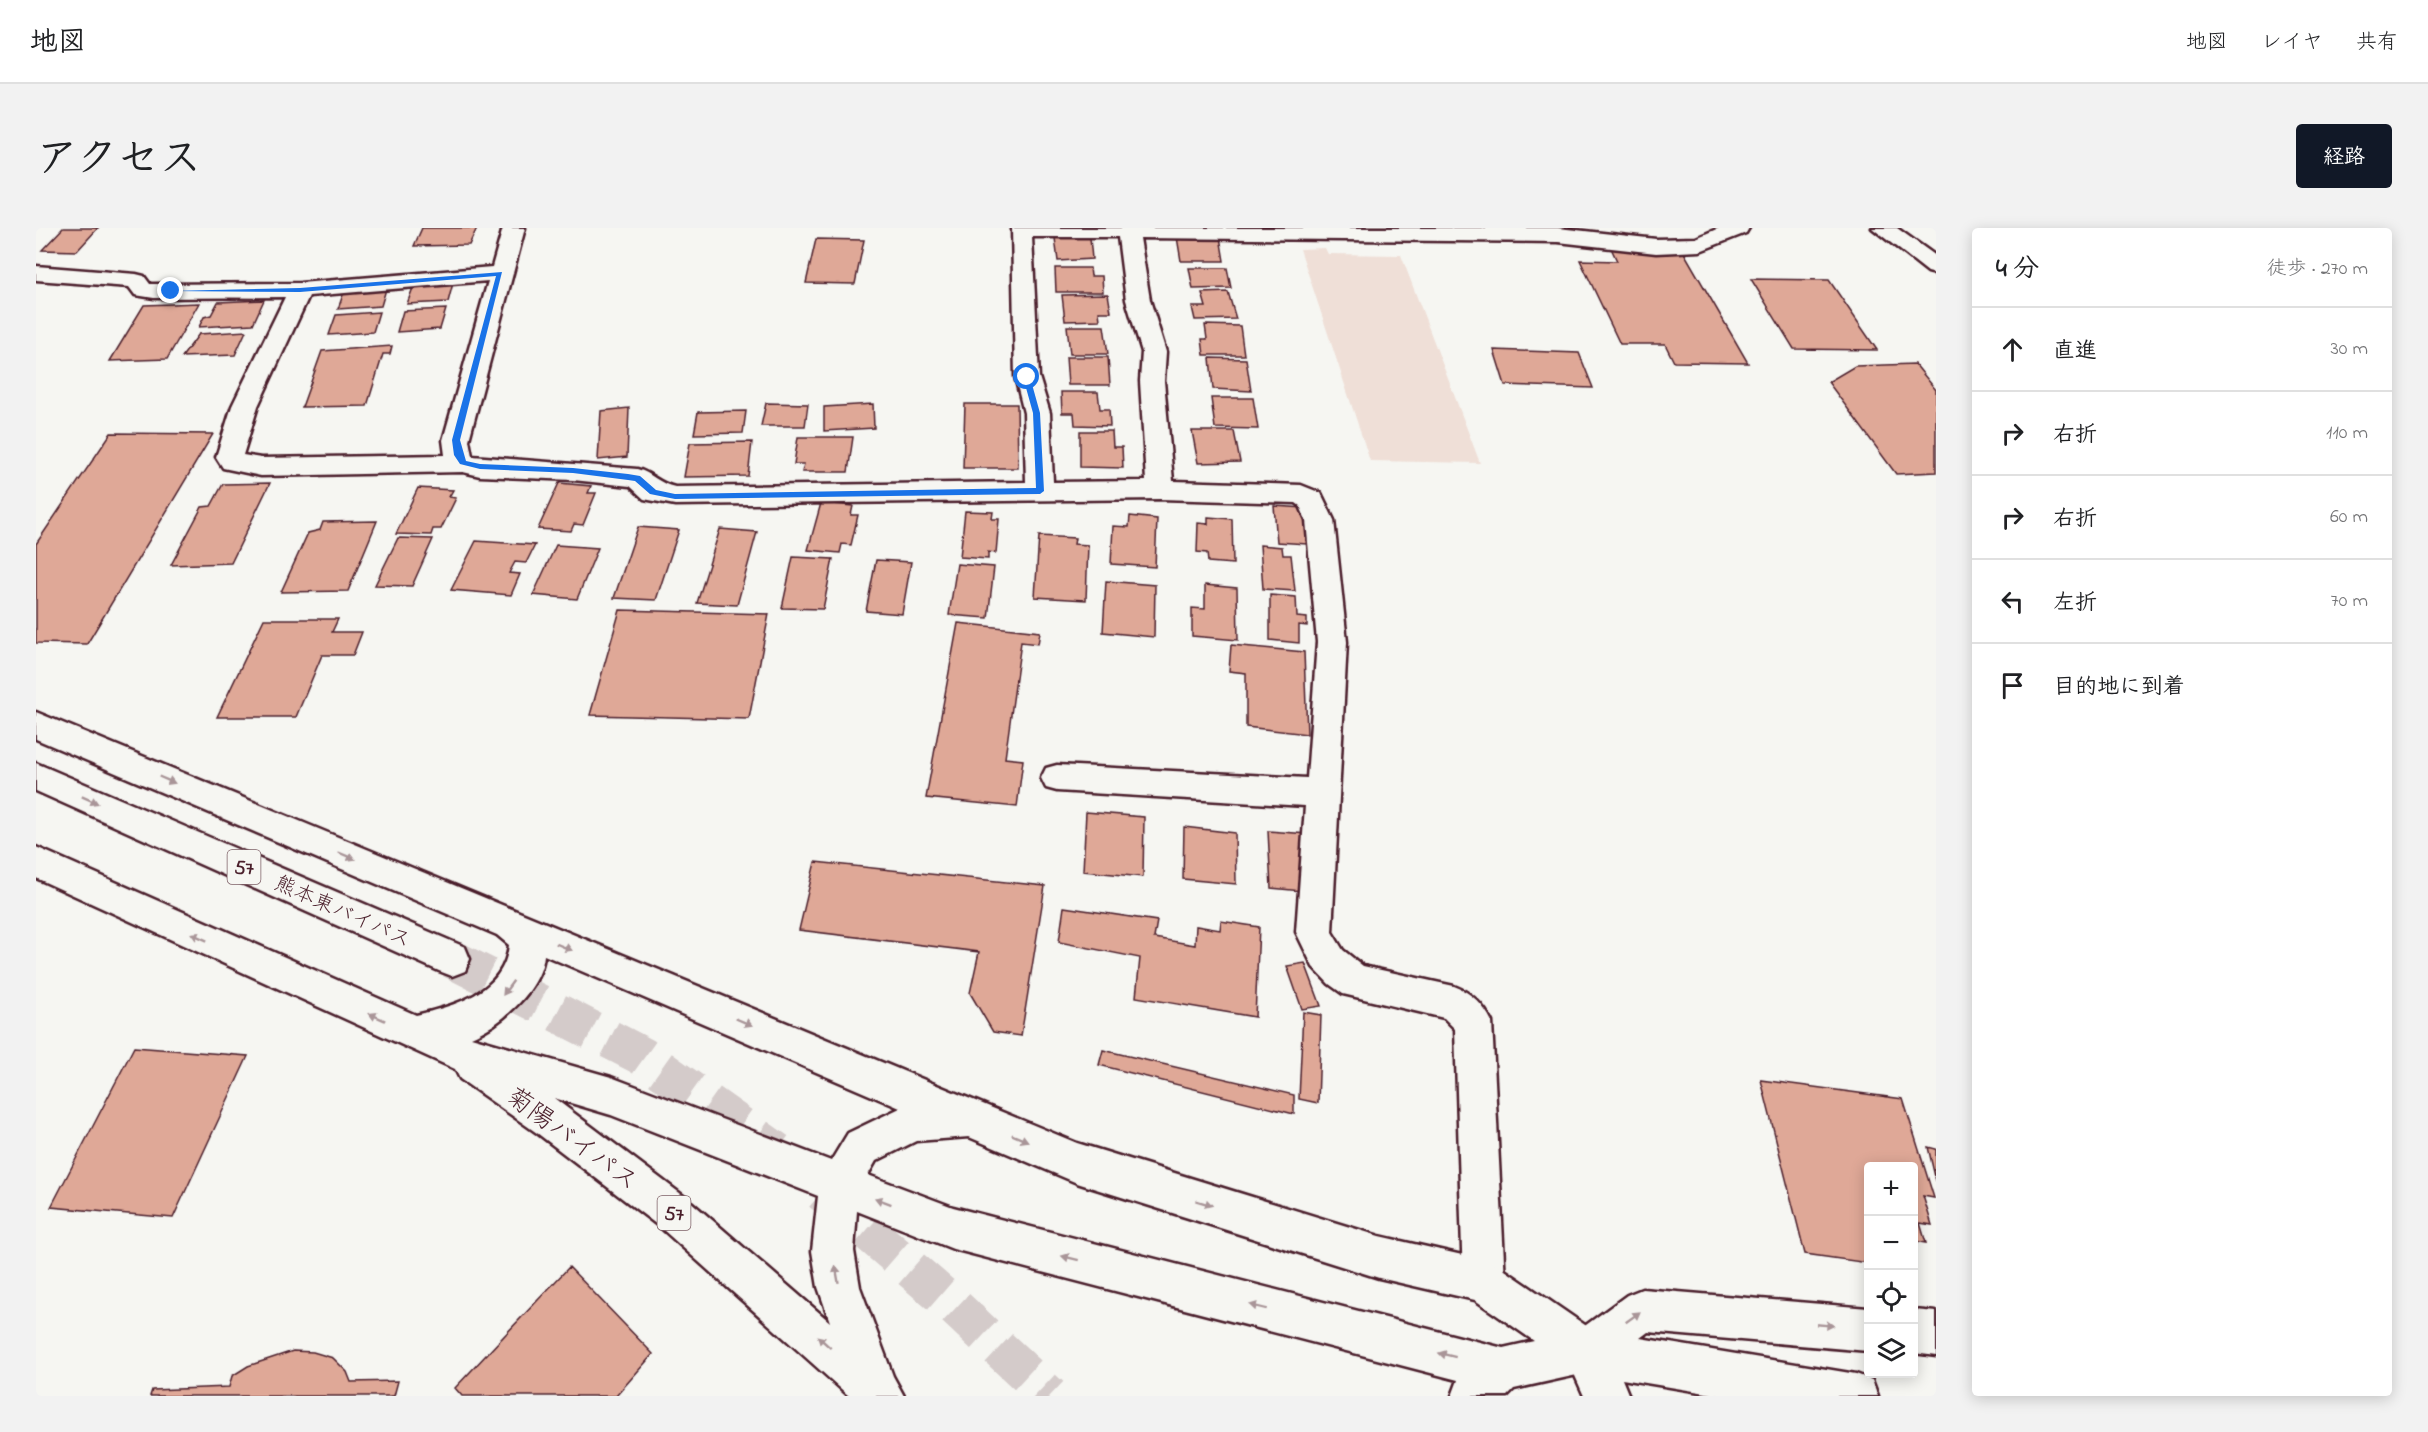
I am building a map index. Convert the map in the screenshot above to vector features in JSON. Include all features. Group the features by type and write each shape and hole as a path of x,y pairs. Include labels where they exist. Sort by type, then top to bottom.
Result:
{"main road":[{"path":"463,463 458,455 456,440 514,228"},
{"path":"1040,491 1037,413 1027,377 1021,230 1556,231 1656,246 1700,244 1738,228"},
{"path":"1883,228 1936,267"},
{"path":"1128,231 1138,300 1154,352 1152,390 1160,490"},
{"path":"36,273 136,281 143,290 154,291 300,290 500,273"},
{"path":"300,290 245,406 229,457 232,462 261,467 463,463 480,467 573,471 637,478 653,492 675,496 1160,490 1301,494 1311,500 1320,520 1332,642 1314,932 1328,961 1342,974 1356,982 1454,1004 1473,1022 1484,1281"},
{"path":"36,725 1088,1166 1378,1257 1484,1281 1586,1351 1856,1396"},
{"name":"熊本東バイパス","path":"36,776 452,959"},
{"path":"1057,778 1324,792"},
{"name":"57","path":"36,862 432,1041"},
{"path":"432,1041 501,998 525,964 527,939 508,923"},
{"path":"432,1041 611,1096 953,1228 1488,1383 1586,1351 1642,1310 1864,1329"},
{"name":"菊陽バイパス","path":"432,1041 551,1119 675,1214 879,1392"},
{"path":"879,1392 839,1287 832,1251 839,1184 862,1147 882,1137 914,1122 972,1118"},
{"path":"1918,1332 1936,1334"},
{"path":"1586,1351 1607,1396"}],"shaded area":[{"path":"1325,248 1328,254 1401,255 1480,463 1370,461 1300,249"}],"building":[{"path":"63,228 98,228 77,251 42,250"},
{"path":"422,228 477,228 469,245 414,246"},
{"path":"1177,237 1220,237 1224,261 1181,261"},
{"path":"1055,238 1090,238 1092,259 1058,261"},
{"path":"816,239 864,240 855,284 806,283"},
{"path":"1611,248 1682,249 1748,363 1674,362 1665,344 1620,344 1580,260 1617,261"},
{"path":"1055,268 1090,268 1091,276 1102,276 1103,292 1056,292"},
{"path":"1189,268 1227,268 1231,288 1193,289"},
{"path":"1751,279 1829,280 1877,350 1794,349"},
{"path":"453,283 448,302 407,304 414,285"},
{"path":"386,289 381,306 338,309 344,292"},
{"path":"1228,292 1236,319 1195,320 1192,307 1206,307 1202,293"},
{"path":"1108,294 1111,312 1099,312 1100,320 1065,321 1062,295"},
{"path":"264,300 253,324 199,327 204,317 211,315 218,302"},
{"path":"199,303 167,359 110,361 144,305"},
{"path":"446,309 440,329 397,332 403,311"},
{"path":"379,312 373,332 329,335 336,315"},
{"path":"1205,325 1240,326 1244,355 1204,355 1202,339 1207,339"},
{"path":"1067,326 1104,326 1108,354 1070,354"},
{"path":"246,331 235,355 182,357 199,334"},
{"path":"392,346 390,354 383,354 367,406 302,407 322,351"},
{"path":"1494,350 1579,353 1593,388 1505,385"},
{"path":"1066,357 1108,357 1110,385 1068,385"},
{"path":"1210,358 1246,359 1251,391 1213,389"},
{"path":"1915,364 1936,390 1936,472 1896,474 1828,382 1855,366"},
{"path":"1061,392 1098,392 1100,409 1109,409 1110,426 1075,425 1074,413 1062,413"},
{"path":"1211,398 1253,398 1258,429 1215,428"},
{"path":"766,403 808,404 805,426 761,426"},
{"path":"873,404 874,428 824,431 824,407"},
{"path":"965,404 1017,404 1018,468 963,468"},
{"path":"629,408 627,457 598,460 601,411"},
{"path":"746,411 743,433 694,434 698,412"},
{"path":"1080,431 1112,431 1113,447 1122,447 1123,468 1080,467"},
{"path":"1192,431 1234,431 1240,462 1198,463"},
{"path":"111,433 213,434 87,644 36,643 36,544"},
{"path":"798,437 853,437 848,472 802,472 804,464 794,464"},
{"path":"752,442 748,476 684,477 690,443"},
{"path":"270,483 231,563 171,565 202,507 211,506 223,484"},
{"path":"559,483 591,486 588,493 596,493 583,525 574,524 571,531 538,529"},
{"path":"418,488 453,490 449,497 456,498 441,529 433,529 431,535 396,534"},
{"path":"821,503 853,506 851,515 858,515 851,545 842,544 840,553 808,550"},
{"path":"1274,506 1305,508 1307,544 1277,542"},
{"path":"965,511 993,512 992,519 999,519 996,553 988,552 988,559 960,557"},
{"path":"1130,516 1157,519 1155,567 1111,564 1113,526 1129,527"},
{"path":"1208,517 1232,519 1233,564 1208,562 1207,553 1197,552 1198,523 1208,524"},
{"path":"377,521 348,591 281,592 308,533 320,530 323,522"},
{"path":"638,527 679,530 656,600 614,598"},
{"path":"720,529 757,532 737,605 697,603"},
{"path":"1039,536 1075,538 1074,544 1088,545 1086,600 1035,597"},
{"path":"398,538 433,539 412,586 375,585"},
{"path":"476,541 535,545 526,563 515,562 509,573 520,574 511,595 451,590"},
{"path":"556,545 598,548 577,599 533,595"},
{"path":"1260,545 1282,547 1283,555 1291,555 1295,591 1263,589"},
{"path":"793,557 833,559 823,609 782,608"},
{"path":"876,560 911,562 902,614 866,611"},
{"path":"957,564 994,567 988,618 949,615"},
{"path":"1106,581 1155,585 1154,637 1103,632"},
{"path":"1205,585 1237,588 1238,640 1192,636 1192,608 1205,609"},
{"path":"1270,595 1296,597 1297,617 1307,618 1307,626 1299,625 1299,643 1270,640"},
{"path":"620,610 769,614 749,719 590,715"},
{"path":"264,619 338,619 332,632 362,632 353,655 322,655 296,717 217,717"},
{"path":"958,623 1040,632 1038,644 1021,642 1005,758 1023,760 1017,807 926,798"},
{"path":"1231,645 1304,652 1307,734 1246,727 1246,673 1229,671"},
{"path":"1086,812 1144,817 1143,877 1083,871"},
{"path":"1184,827 1235,833 1236,884 1183,879"},
{"path":"1268,831 1308,834 1312,892 1271,888"},
{"path":"815,862 1045,886 1021,1036 993,1032 970,993 979,952 799,930"},
{"path":"1064,907 1157,921 1154,938 1195,945 1196,926 1220,930 1221,921 1259,927 1255,1017 1136,997 1140,958 1059,942"},
{"path":"1305,963 1321,1006 1302,1009 1287,966"},
{"path":"1303,1012 1321,1015 1318,1103 1299,1099"},
{"path":"134,1047 248,1056 173,1218 51,1207"},
{"path":"1103,1050 1294,1095 1294,1114 1099,1065"},
{"path":"1761,1080 1903,1099 1934,1198 1923,1196 1932,1225 1920,1223 1926,1243 1918,1242 1918,1162 1864,1162 1864,1262 1805,1254"},
{"path":"1928,1147 1936,1149 1936,1181"},
{"path":"569,1267 653,1354 616,1396 462,1396 455,1388"},
{"path":"293,1351 313,1352 333,1358 347,1372 351,1382 398,1381 394,1396 150,1396 152,1390 229,1387 232,1376 248,1366"}],"tunnel":[{"path":"452,959 642,1056 777,1152"},
{"path":"822,1192 947,1300 1050,1396"}],"route":[{"path":"171,291 300,290 500,273 456,440 458,455 463,463 480,467 573,471 637,478 653,492 663,495 1040,491 1037,413 1027,377"}]}
